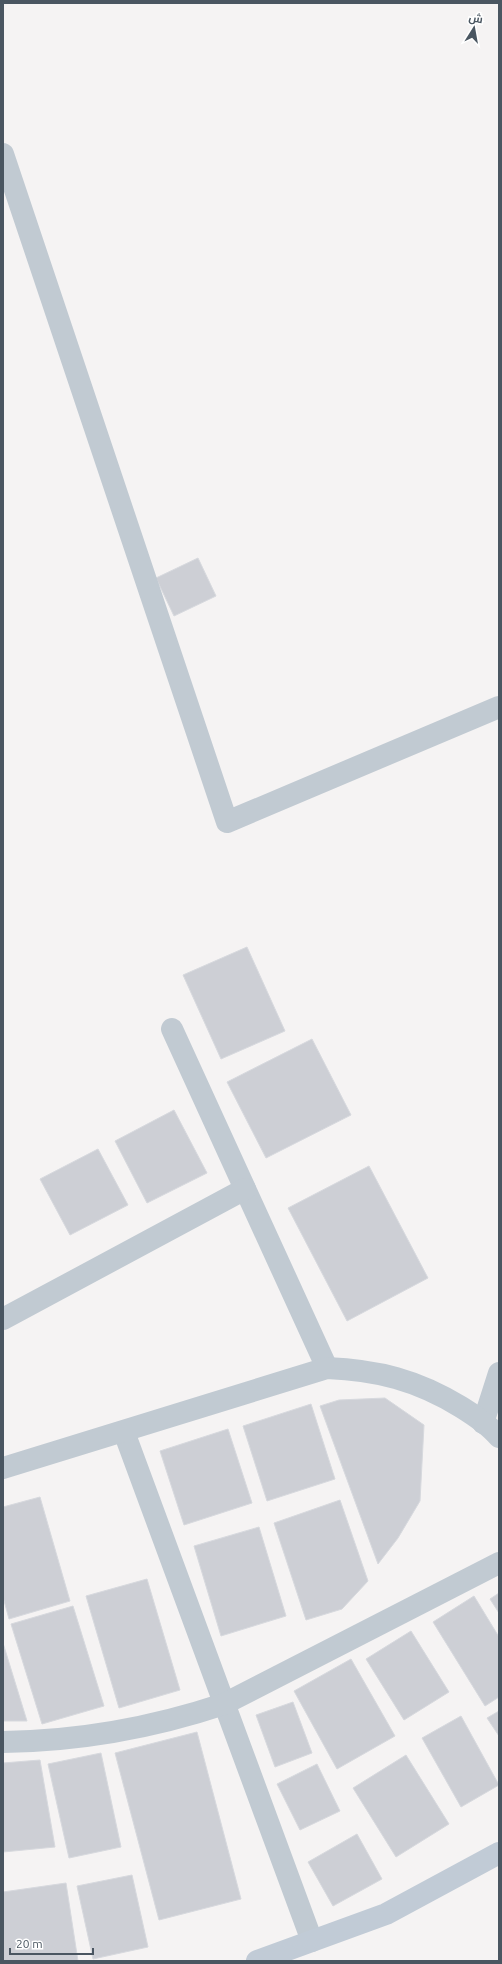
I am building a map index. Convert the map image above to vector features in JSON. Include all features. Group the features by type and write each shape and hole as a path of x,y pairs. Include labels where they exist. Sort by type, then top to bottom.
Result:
{"street":[{"path":"3,154 227,822 499,707"},
{"path":"172,1029 327,1368"},
{"path":"3,1319 245,1189"},
{"path":"3,1468 124,1432 327,1368 357,1369 387,1374 416,1383 445,1397 472,1414 491,1430"},
{"path":"491,1430 499,1373"},
{"path":"124,1432 312,1941"},
{"path":"3,1742 64,1739 105,1734 185,1717 224,1704 499,1563"},
{"path":"257,1961 386,1914 499,1853"}],"building":[{"path":"198,558 216,596 174,616 156,578"},
{"path":"247,947 285,1031 221,1059 183,975"},
{"path":"312,1039 351,1115 266,1158 227,1082"},
{"path":"174,1110 207,1173 147,1203 115,1141"},
{"path":"98,1149 128,1205 70,1235 40,1179"},
{"path":"369,1166 428,1278 347,1321 288,1208"},
{"path":"385,1398 424,1425 420,1501 398,1538 378,1564 320,1406 339,1400"},
{"path":"311,1404 335,1479 267,1501 243,1426"},
{"path":"228,1429 252,1503 184,1525 160,1451"},
{"path":"40,1497 70,1601 9,1619 3,1597 3,1507"},
{"path":"340,1500 368,1581 342,1609 306,1620 274,1523"},
{"path":"259,1527 286,1616 221,1636 194,1546"},
{"path":"147,1579 180,1690 119,1708 86,1596"},
{"path":"499,1593 499,1613 490,1599"},
{"path":"474,1596 499,1637 499,1697 485,1706 433,1622"},
{"path":"73,1606 104,1706 42,1724 11,1624"},
{"path":"411,1631 449,1692 404,1720 366,1659"},
{"path":"3,1643 27,1721 3,1721"},
{"path":"351,1659 395,1736 337,1769 294,1691"},
{"path":"293,1702 312,1753 275,1767 256,1715"},
{"path":"499,1711 499,1736 487,1718"},
{"path":"461,1716 499,1785 461,1807 422,1738"},
{"path":"197,1732 241,1899 159,1920 115,1753"},
{"path":"101,1753 121,1847 69,1858 48,1764"},
{"path":"406,1755 449,1824 396,1857 353,1788"},
{"path":"40,1760 55,1847 3,1852 3,1763"},
{"path":"317,1764 340,1811 300,1830 277,1784"},
{"path":"357,1834 382,1879 333,1906 308,1862"},
{"path":"132,1875 148,1947 93,1959 77,1886"},
{"path":"66,1883 78,1961 3,1961 3,1892"}]}
